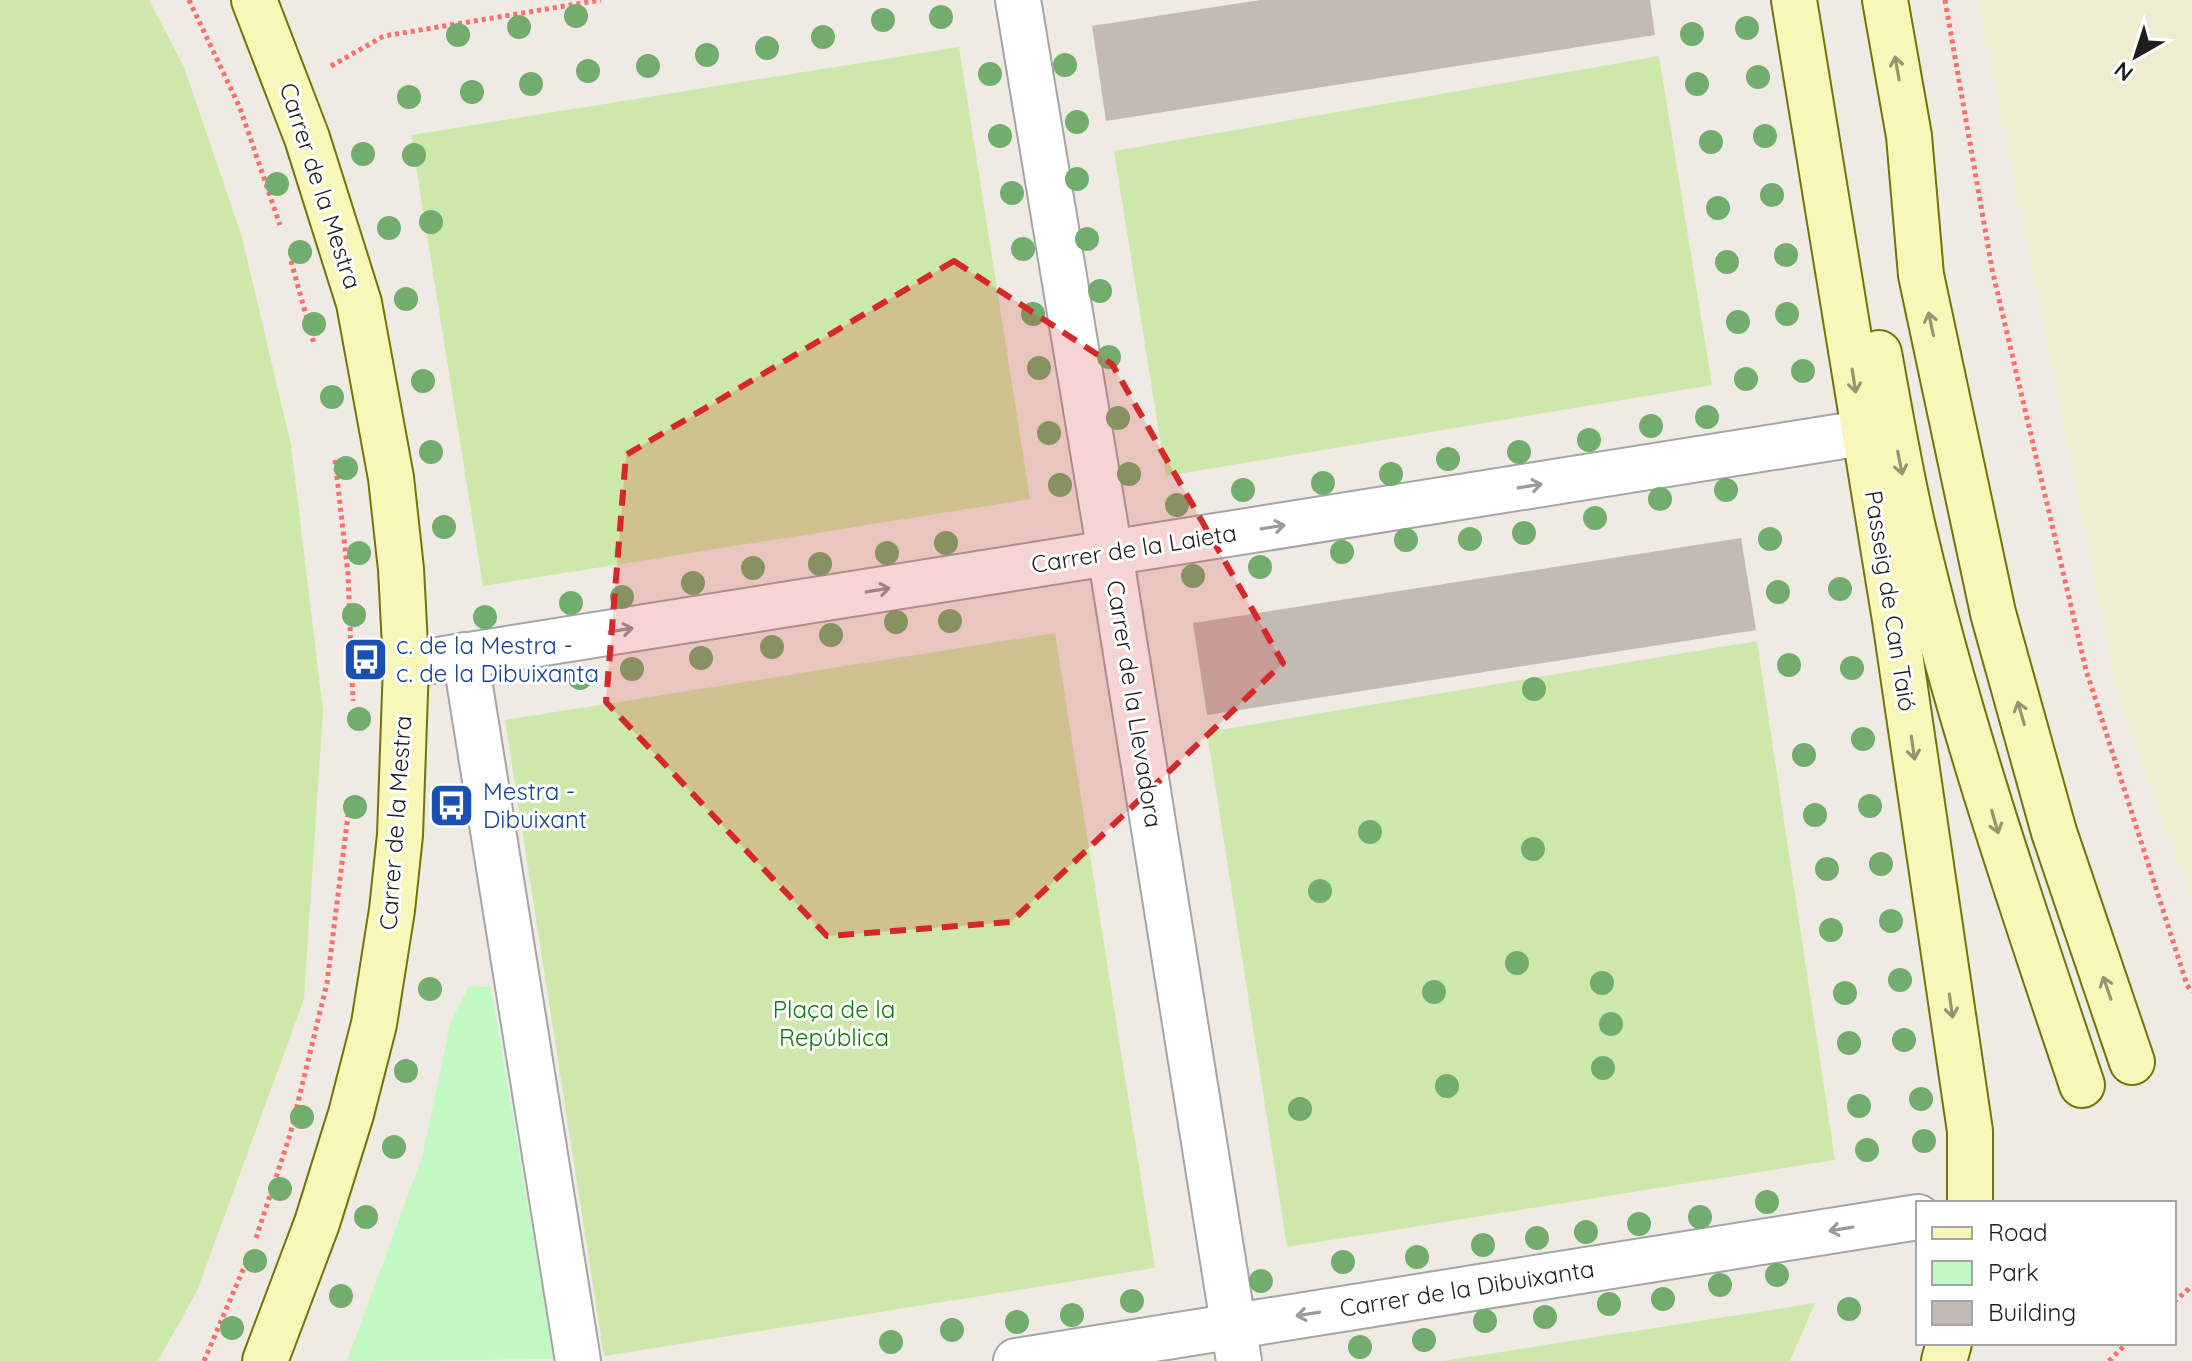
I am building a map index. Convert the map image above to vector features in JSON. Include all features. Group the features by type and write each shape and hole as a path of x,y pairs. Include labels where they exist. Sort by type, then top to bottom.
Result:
{"main road":[{"name":"Carrer de la Mestra","path":"254,0 287,85 359,303 391,478 401,569 406,665 400,835 374,1024 351,1114 317,1223 265,1361"},
{"name":"Passeig de Can Taió","path":"1794,0 1862,433 1895,620 1970,1131 1970,1201"},
{"name":"Passeig de Can Taió","path":"1819,0 1863,273 1914,532 2002,846 2082,1085"},
{"path":"1885,0 1909,136 1921,275 1993,613 2054,832 2132,1062"}],"street":[{"name":"Carrer de la Llevadora","path":"1018,0 1236,1344"},
{"name":"Carrer de la Laieta","path":"406,665 1862,433"},
{"path":"465,655 578,1361"},
{"name":"Carrer de la Dibuixanta","path":"1016,1361 1236,1344 1916,1217"}],"path":[{"path":"189,0 240,108 283,235"},
{"path":"240,108 317,74 384,36 601,0"},
{"path":"1945,0 1992,269 2086,670 2187,985 2192,992"},
{"path":"288,249 316,358"},
{"path":"333,448 348,574 353,714"},
{"path":"204,1361 254,1245 290,1135 327,983 350,797"},
{"path":"2176,1300 2192,1286"},
{"path":"2109,1361 2125,1345"}],"highlighted area":[{"path":"954,261 1112,364 1283,663 1011,922 827,936 606,702 626,455"}],"green space":[{"path":"0,0 149,0 184,67 242,237 291,445 323,711 304,999 197,1291 158,1361 0,1361"},
{"path":"1977,0 2192,0 2192,899 2118,699"},
{"path":"959,47 1030,499 483,586 411,135"},
{"path":"1659,56 1712,385 1166,476 1114,151"},
{"name":"Plaça de la República","path":"1055,633 1155,1268 604,1356 505,720"},
{"path":"1757,641 1835,1160 1287,1247 1207,732"},
{"path":"469,986 491,987 554,1359 347,1361 422,1157 451,1021"},
{"path":"1815,1303 1790,1361 1443,1361"}],"building":[{"path":"1260,0 1650,0 1655,35 1106,121 1092,26"},
{"path":"1741,538 1756,630 1207,715 1193,623"}],"place":[{"name":"c. de la Mestra - c. de la Dibuixanta","path":"365,660"},
{"name":"Mestra - Dibuixant","path":"452,806"}]}
